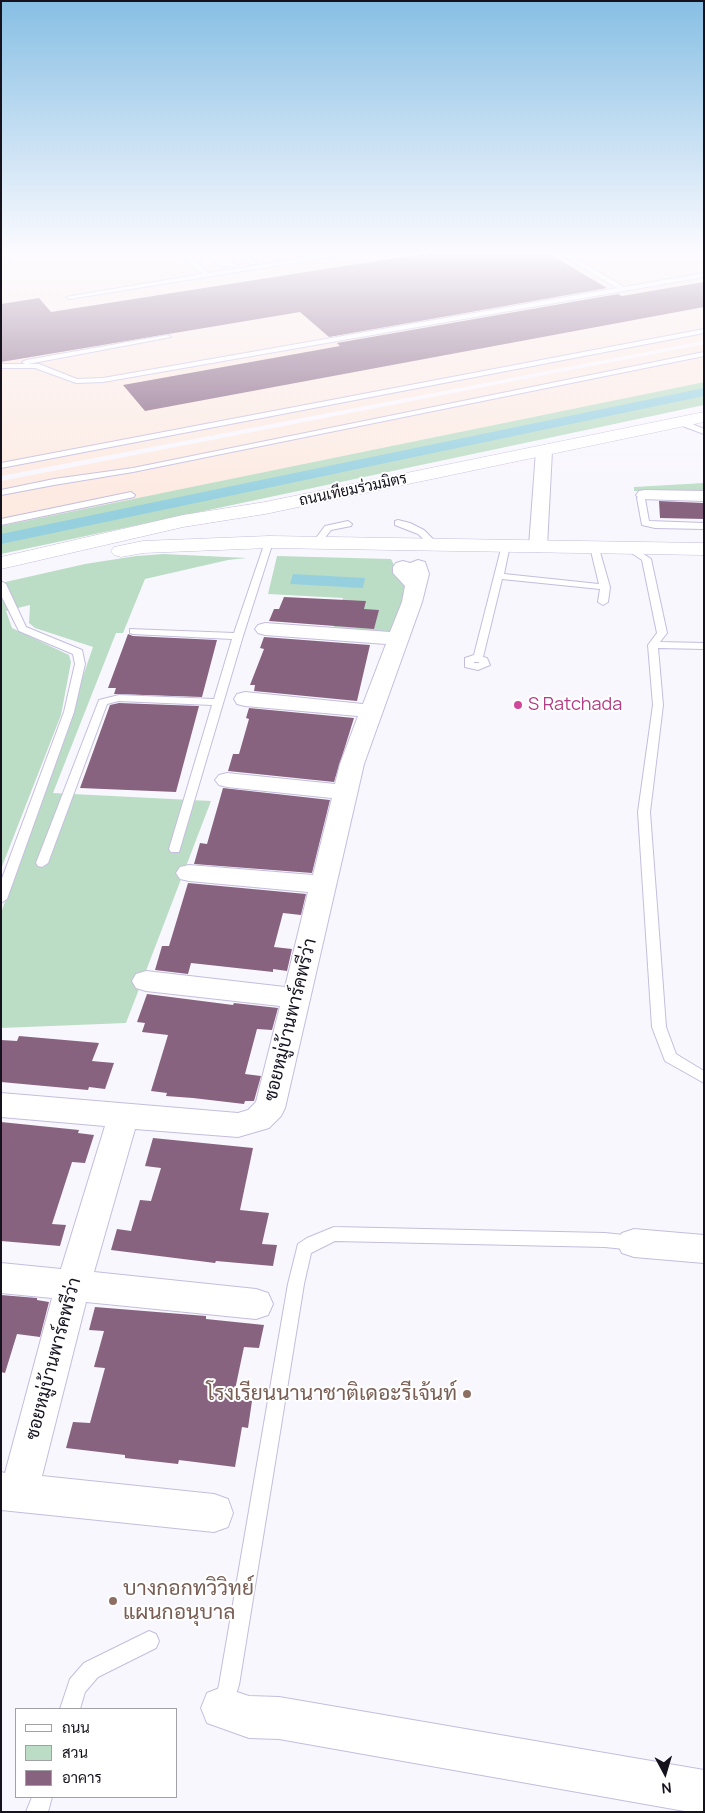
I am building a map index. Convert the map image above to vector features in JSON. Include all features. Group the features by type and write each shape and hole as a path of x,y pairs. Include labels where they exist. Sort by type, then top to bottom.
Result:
{"street":[{"name":"ถนนเทียมร่วมมิตร","path":"1,562 182,521 265,508 704,416"},
{"path":"538,546 544,450"},
{"path":"645,495 704,496"},
{"path":"222,543 216,539 214,533 220,525 265,508"},
{"path":"1,571 30,568 143,547 222,543 317,542 414,558 506,545 704,549"},
{"name":"ซอยหมู่บ้านพาร์คพรีว่า","path":"10,1492 123,1116 238,1125 258,1119 270,1108 352,764 412,602 414,558"},
{"path":"265,629 398,639"},
{"path":"245,699 371,711"},
{"path":"227,780 346,792"},
{"path":"189,873 324,885"},
{"path":"146,982 296,998"},
{"path":"1,1106 123,1116"},
{"path":"634,1243 704,1249"},
{"path":"1,1278 256,1304"},
{"path":"10,1492 214,1513"},
{"path":"222,1708 249,1717 279,1718 704,1792"}],"lane":[{"path":"2,366 36,366 69,380 95,381 350,337"},
{"path":"1,466 675,337"},
{"path":"2,366 168,338"},
{"path":"1,493 133,470 704,354"},
{"path":"680,422 704,432"},
{"path":"1,522 131,495"},
{"path":"645,495 641,498 644,522 655,525 704,526"},
{"path":"398,523 421,532 414,558"},
{"path":"317,542 328,528 348,524"},
{"path":"175,849 238,636 269,542"},
{"path":"478,658 506,545"},
{"path":"595,547 605,587 603,602"},
{"path":"630,548 646,559 662,633 653,645 658,706 644,812 659,1027 670,1056 704,1078"},
{"path":"498,576 605,587"},
{"path":"1,584 22,629 78,652 80,664 69,712 1,899"},
{"path":"133,630 238,636"},
{"path":"653,645 704,646"},
{"path":"42,863 103,702 119,698 219,702"},
{"path":"222,1708 229,1685 296,1284 304,1249 334,1234 605,1240 634,1243"},
{"path":"70,1708 77,1686 92,1670 149,1641"},
{"path":"38,1812 42,1798"}],"shaded area":[{"path":"1,337 704,337 704,341 1,476"},
{"path":"704,344 704,382 1,526 1,481"}],"green space":[{"path":"704,382 704,405 1,554 1,526"},
{"path":"704,483 704,493 634,491 634,487"},
{"path":"164,554 247,558 228,560 145,579 123,633 116,633 53,793 211,801 126,1023 1,1028 1,913 93,647 35,628 29,623 30,605 6,611 12,628 69,655 71,662 61,715 1,869 1,583 85,564 136,556"},
{"path":"277,556 391,559 405,587 404,601 395,632 334,627 343,598 268,594"}],"water":[{"path":"293,574 365,578 363,588 290,584"}],"building":[{"path":"1,337 153,337 1,362"},
{"path":"374,337 545,337 145,411 123,385 340,346 337,343"},
{"path":"659,501 704,503 704,519 660,518"},
{"path":"284,597 366,601 364,609 379,610 374,629 269,621 274,609 279,609"},
{"path":"128,634 133,636 217,640 202,697 114,694 116,688 108,688"},
{"path":"264,637 370,645 357,701 254,691 255,685 250,685 264,649 260,648"},
{"path":"119,703 199,706 176,792 80,788 110,705"},
{"path":"249,708 354,718 334,782 228,771 233,754 239,754 249,719 246,718"},
{"path":"223,788 330,800 312,873 194,864 200,843 207,844"},
{"path":"188,883 306,894 301,915 283,913 274,947 292,949 287,971 273,969 273,972 191,963 188,974 155,970 162,946 169,946"},
{"path":"147,994 233,1005 234,1003 278,1008 272,1030 257,1029 245,1074 261,1076 254,1101 245,1101 244,1104 166,1096 167,1093 151,1091 168,1035 142,1032 145,1023 137,1022"},
{"path":"19,1036 99,1043 92,1061 114,1063 105,1089 89,1087 88,1090 1,1082 1,1040 17,1041"},
{"path":"1,1122 79,1130 78,1133 94,1135 85,1163 72,1162 52,1224 66,1225 60,1246 1,1241"},
{"path":"153,1138 253,1148 240,1210 269,1213 262,1244 277,1245 273,1266 216,1261 215,1263 111,1250 117,1229 131,1231 140,1200 151,1201 161,1168 145,1166"},
{"path":"1,1295 37,1298 37,1300 49,1302 40,1337 17,1334 5,1373 1,1372"},
{"path":"95,1307 206,1316 206,1319 264,1325 259,1348 244,1347 233,1399 252,1401 248,1428 242,1427 235,1467 179,1460 178,1464 125,1458 125,1455 66,1448 73,1422 90,1423 105,1368 94,1367 104,1331 89,1330"}],"waterway":[{"path":"1,539 704,392"}],"place":[{"name":"S Ratchada","path":"518,705"},
{"name":"โรงเรียนนานาชาติเดอะรีเจ้นท์","path":"467,1394"},
{"name":"บางกอกทวิวิทย์ แผนกอนุบาล","path":"113,1601"}]}
